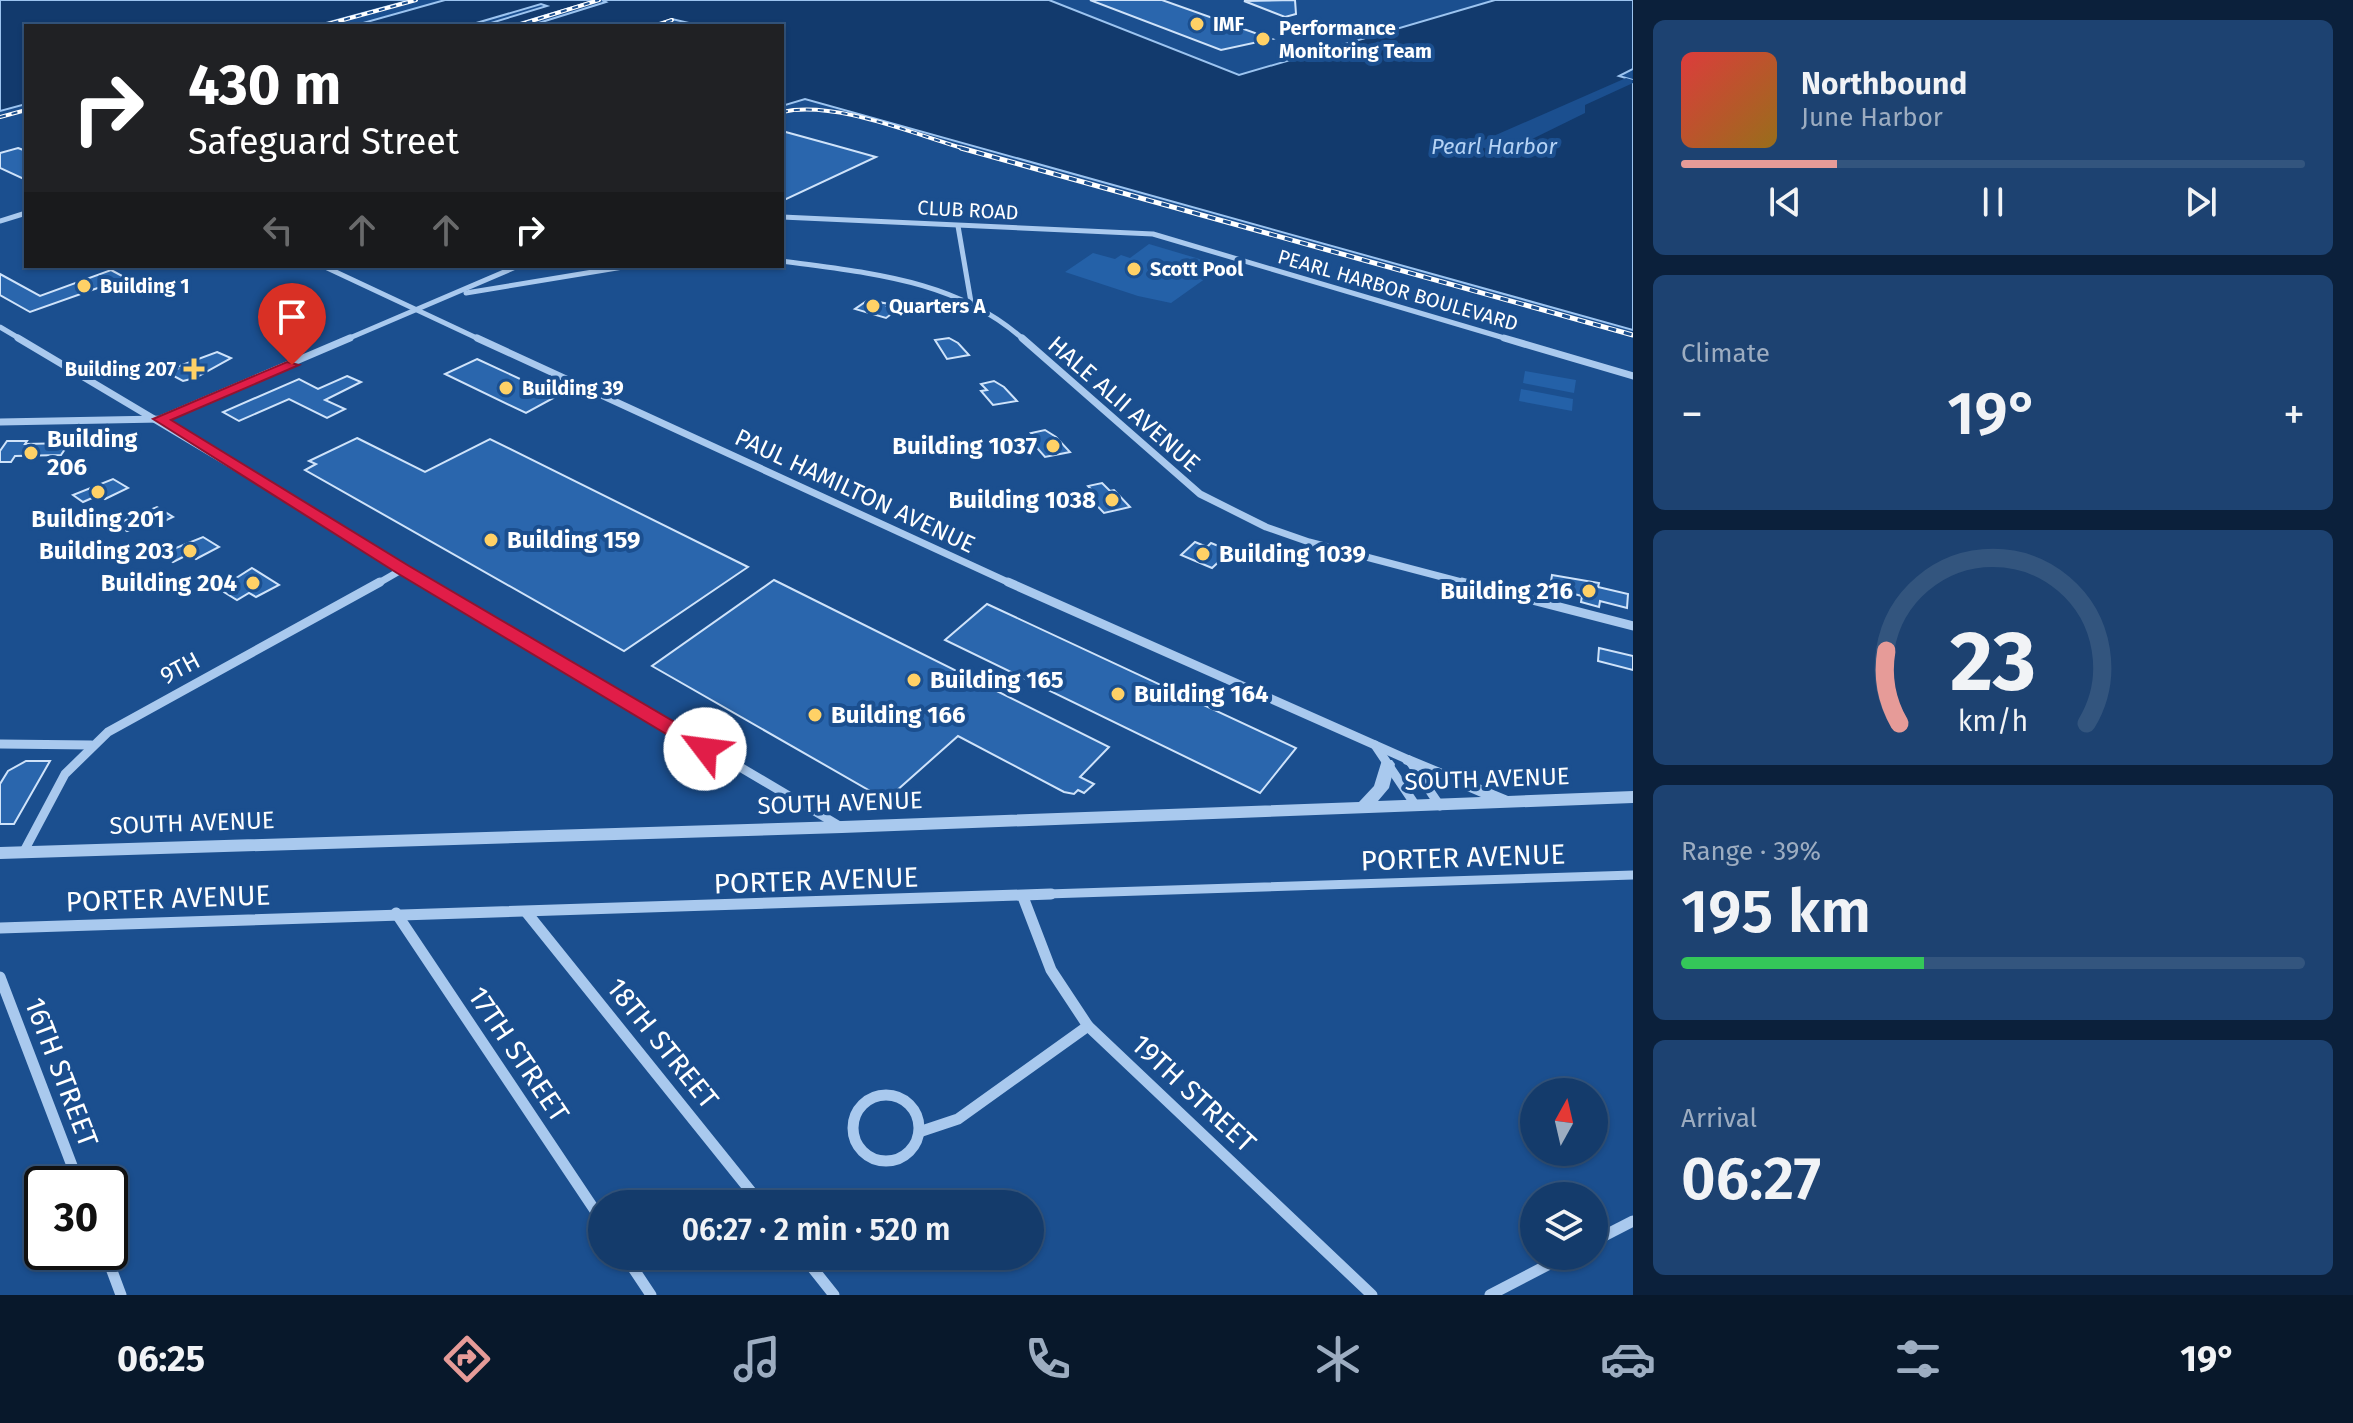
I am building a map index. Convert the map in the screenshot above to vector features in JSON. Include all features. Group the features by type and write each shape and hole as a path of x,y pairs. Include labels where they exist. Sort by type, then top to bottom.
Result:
{"street":[{"path":"0,221 24,214"},
{"name":"CLUB ROAD","path":"784,217 1153,234"},
{"path":"958,226 971,302"},
{"name":"PEARL HARBOR BOULEVARD","path":"1153,234 1633,376"},
{"name":"HALE ALII AVENUE","path":"784,261 897,277 971,302 1012,329 1188,485 1266,527 1309,542 1633,626"},
{"name":"PAUL HAMILTON AVENUE","path":"327,268 836,505 1409,760"},
{"path":"0,422 160,419 513,268"},
{"path":"449,296 617,268"},
{"path":"0,327 160,419 403,569 842,827"},
{"name":"9TH","path":"23,853 65,774 91,745 126,720 403,569"},
{"path":"0,744 91,745"},
{"path":"1374,745 1416,806"},
{"path":"1409,760 1509,803"},
{"path":"1409,760 1440,806"},
{"path":"1362,808 1381,788 1387,764"},
{"name":"SOUTH AVENUE","path":"0,853 842,827 1633,797"},
{"name":"PORTER AVENUE","path":"0,928 1633,875"},
{"name":"19TH STREET","path":"1023,897 1051,970 1088,1026 1372,1295"},
{"name":"17TH STREET","path":"396,913 588,1200"},
{"name":"18TH STREET","path":"527,913 750,1190"},
{"name":"16TH STREET","path":"0,977 72,1166"},
{"path":"922,1131 915,1111 895,1098 871,1099 854,1114 851,1124 851,1134 863,1151 883,1160 905,1156 914,1149 922,1131 958,1119 1088,1026"},
{"path":"1608,1234 1633,1221"},
{"path":"112,1270 121,1295"},
{"path":"634,1270 651,1295"},
{"path":"814,1270 834,1295"},
{"path":"1490,1295 1538,1270"}],"shaded area":[{"path":"1149,244 1223,266 1171,303 1138,296 1065,272 1093,253 1115,259 1121,255 1130,258"},
{"path":"1525,371 1576,380 1574,393 1523,383"},
{"path":"1521,389 1573,399 1572,411 1519,401"}],"water":[{"path":"0,0 411,0 322,24 24,24 24,105 0,111"},
{"path":"445,0 596,0 517,24 488,24 547,6 541,4 473,24 363,23"},
{"name":"Pearl Harbor","path":"602,0 1049,0 1239,75 1495,0 1633,0 1633,69 1619,76 1633,80 1633,330 805,99 784,105 784,24 693,24 672,19 656,24 535,24 606,2"}],"pier":[{"path":"1626,78 1633,80 1633,83 1585,105 1585,113 1504,153 1473,145"}],"building":[{"name":"IMF","path":"1090,0 1162,0 1272,39 1221,50"},
{"path":"1295,0 1296,14 1285,17 1244,1"},
{"path":"784,132 876,157 784,200"},
{"path":"18,148 24,150 24,179 0,168 0,153"},
{"name":"Building 1","path":"111,270 126,278 30,312 0,295 0,274 40,296"},
{"name":"Quarters A","path":"868,300 898,309 886,318 855,309"},
{"path":"949,338 969,355 947,359 935,340"},
{"name":"Building 207","path":"217,352 231,358 195,378 183,381 168,373 177,369 174,368"},
{"name":"Building 39","path":"477,359 557,396 526,413 445,374"},
{"path":"347,376 361,382 325,400 345,409 327,418 289,399 239,421 223,412 299,379 318,389"},
{"path":"994,381 1017,401 993,405 981,391 987,390 981,384"},
{"name":"Building 1037","path":"1045,430 1070,452 1045,457 1031,441 1038,440 1031,433"},
{"path":"357,438 425,472 490,439 748,567 624,651 305,470 316,464 309,461"},
{"name":"Building 206","path":"7,441 27,441 25,444 69,443 61,455 15,456 11,462 0,462 0,451"},
{"name":"Building 201","path":"113,479 128,488 105,499 99,495 83,502 73,495"},
{"name":"Building 1038","path":"1102,483 1110,491 1114,490 1130,507 1104,513 1088,496 1095,494 1088,486"},
{"path":"157,507 173,517 150,528 143,524 127,531 116,524"},
{"name":"Building 203","path":"203,537 219,547 196,559 189,554 173,562 161,554"},
{"name":"Building 1039","path":"1195,542 1207,547 1211,543 1226,549 1222,553 1227,554 1212,568 1181,555"},
{"name":"Building 204","path":"252,568 279,585 256,597 249,593 237,600 219,589"},
{"name":"Building 216","path":"1552,575 1599,583 1598,587 1628,594 1627,608 1600,601 1599,607 1581,602 1582,596 1550,588"},
{"path":"774,580 1109,747 1080,777 1094,784 1084,793 1078,790 1074,794 1064,792 958,736 886,800 652,666"},
{"name":"Building 164","path":"987,604 1296,748 1260,793 945,640"},
{"path":"1599,648 1633,656 1633,670 1598,661"},
{"path":"26,761 50,761 14,824 0,824 0,784 8,771"}],"railway":[{"path":"328,24 416,0"},
{"path":"521,24 599,0"},
{"path":"661,24 672,20"},
{"path":"0,117 24,111"},
{"path":"784,112 826,111 851,115 969,150"},
{"path":"961,148 1633,335"}],"place":[{"name":"IMF","path":"1197,24"},
{"name":"Performance Monitoring Team","path":"1263,39"},
{"name":"Scott Pool","path":"1134,269"},
{"name":"Building 1","path":"84,286"},
{"name":"Quarters A","path":"873,306"},
{"name":"Building 207","path":"194,369"},
{"name":"Building 39","path":"506,388"},
{"name":"Building 1037","path":"1053,446"},
{"name":"Building 206","path":"31,453"},
{"name":"Building 201","path":"98,492"},
{"name":"Building 1038","path":"1112,500"},
{"name":"Building 159","path":"491,540"},
{"name":"Building 203","path":"190,551"},
{"name":"Building 1039","path":"1203,554"},
{"name":"Building 204","path":"253,583"},
{"name":"Building 216","path":"1589,591"},
{"name":"Building 165","path":"914,680"},
{"name":"Building 164","path":"1118,694"},
{"name":"Building 166","path":"815,715"}],"route":[{"path":"292,365 160,419 403,569 705,749"}]}
